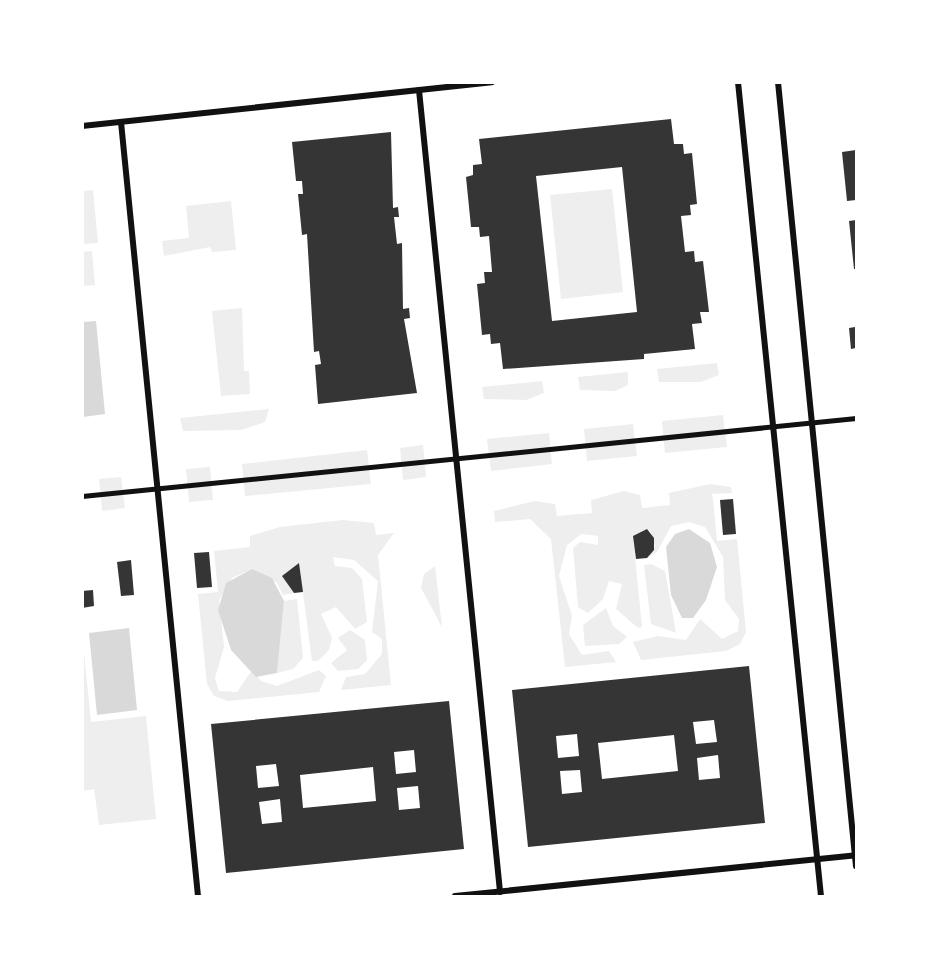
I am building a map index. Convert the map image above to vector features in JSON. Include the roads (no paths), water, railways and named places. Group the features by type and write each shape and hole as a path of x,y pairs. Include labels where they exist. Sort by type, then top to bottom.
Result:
{"street":[{"path":"82,126 492,82"},
{"path":"738,82 821,897"},
{"path":"778,82 856,866"},
{"path":"419,90 501,892"},
{"path":"121,122 198,897"},
{"path":"82,496 856,418"},
{"path":"455,897 817,857 856,855"}]}
